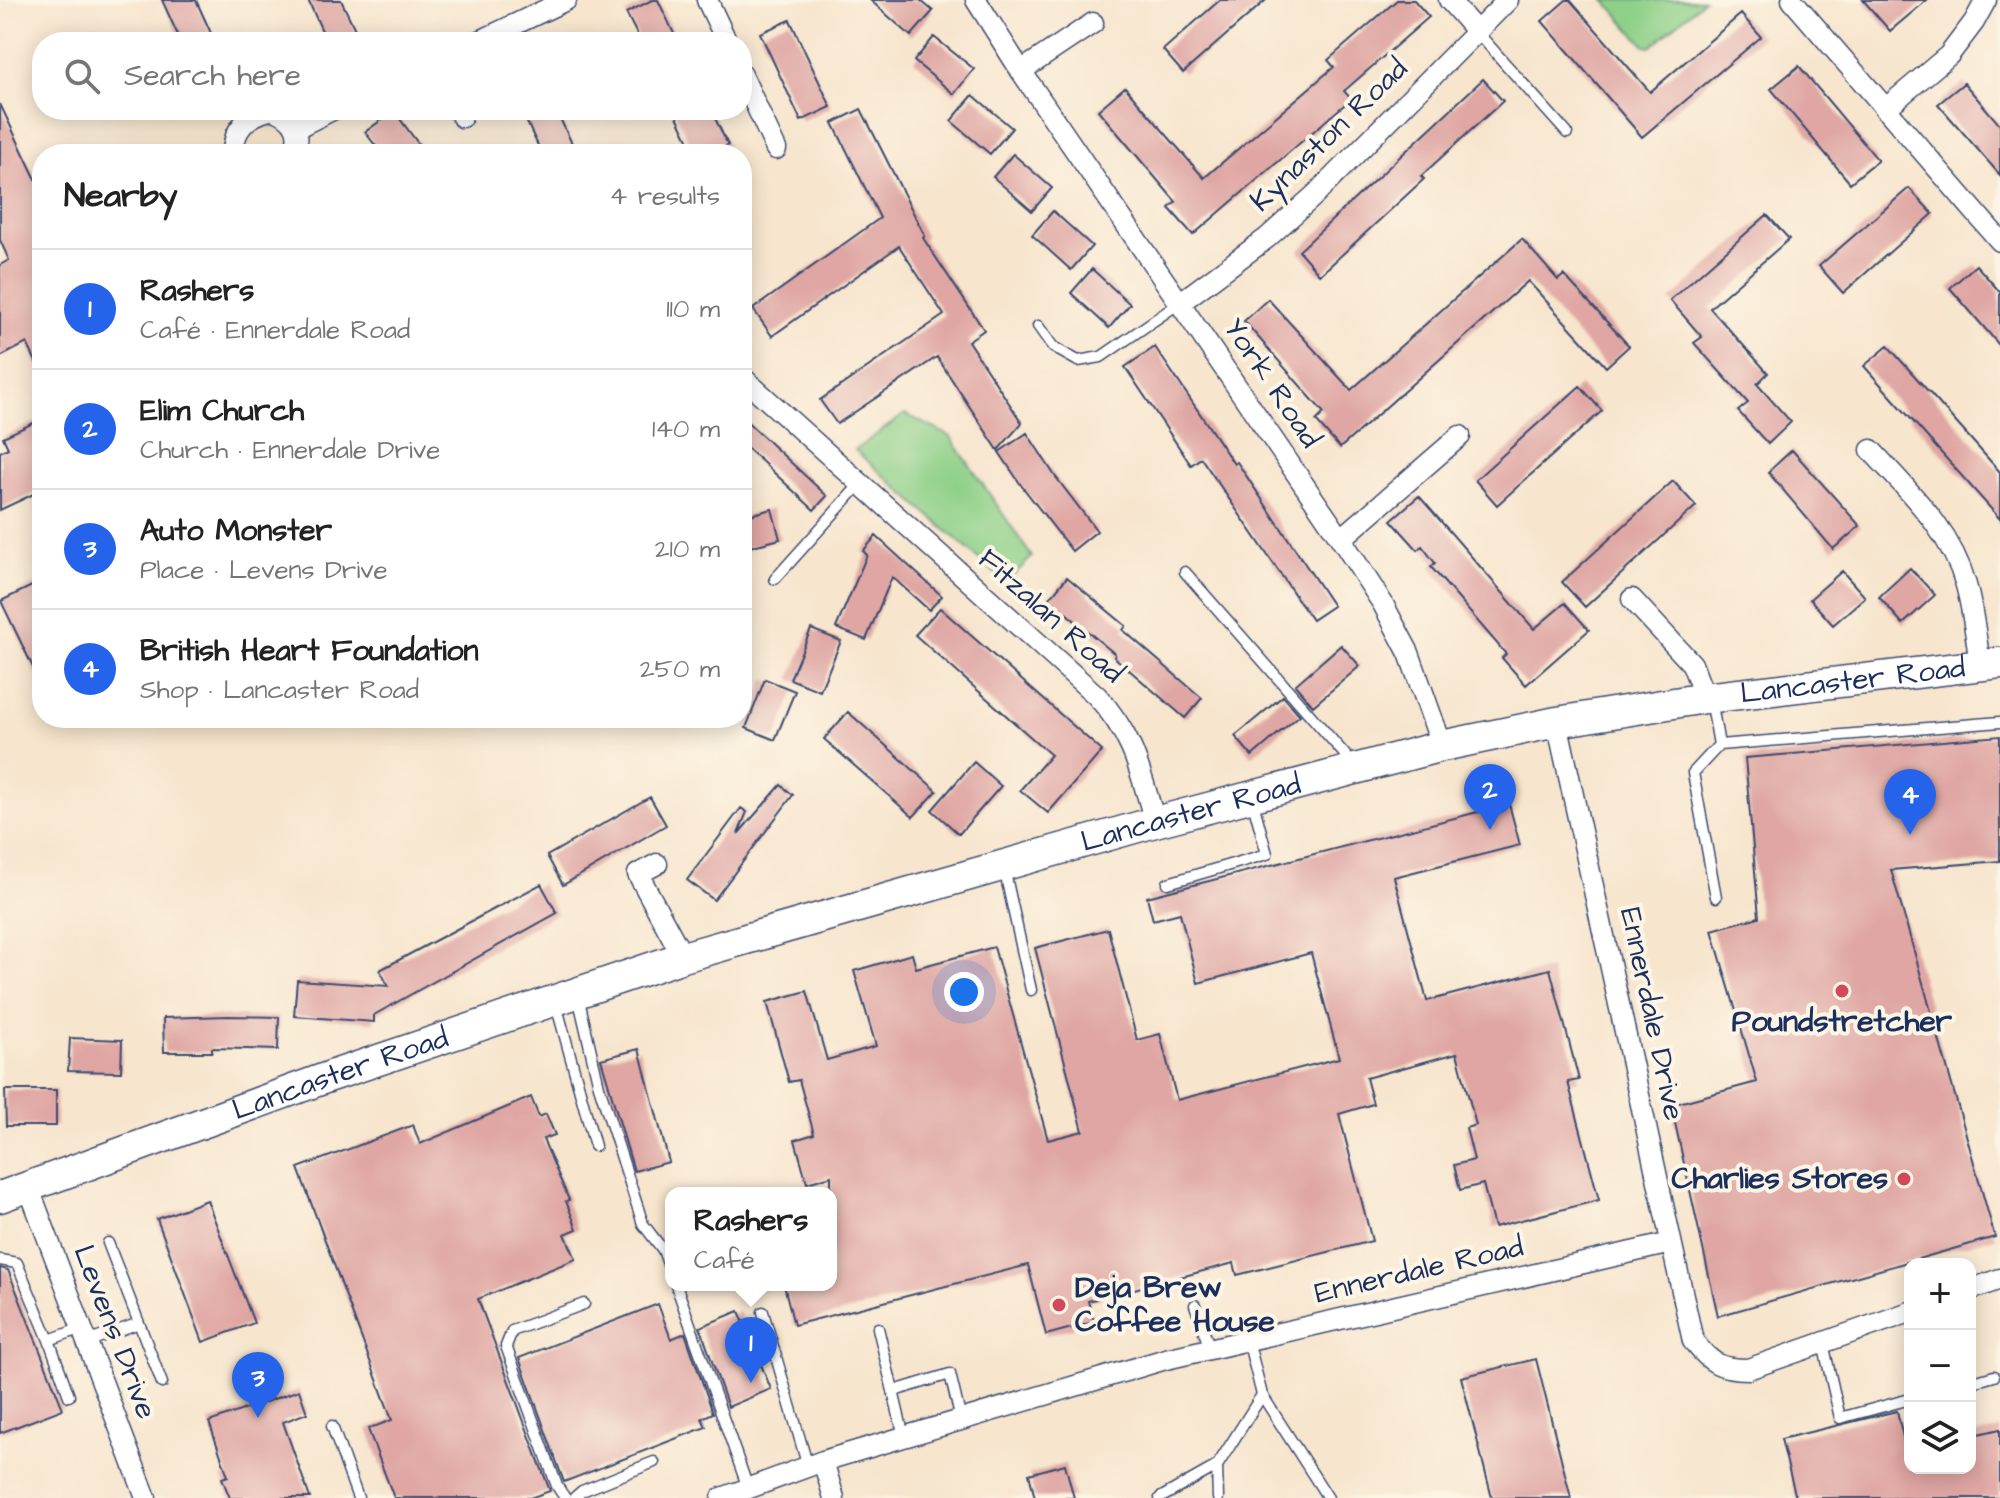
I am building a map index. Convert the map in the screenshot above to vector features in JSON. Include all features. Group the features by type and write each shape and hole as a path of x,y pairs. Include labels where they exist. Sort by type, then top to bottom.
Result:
{"street":[{"path":"499,32 566,0"},
{"path":"707,0 722,32"},
{"name":"York Road","path":"976,0 1383,604 1409,653 1442,746"},
{"path":"1449,0 1477,32"},
{"name":"Kynaston Road","path":"1181,302 1267,238 1316,194 1508,0"},
{"path":"1792,0 2000,241"},
{"path":"1885,109 1949,55 1988,7"},
{"path":"1021,71 1093,23"},
{"path":"752,97 776,149"},
{"path":"233,144 236,132 246,120"},
{"path":"292,120 296,128 297,144"},
{"path":"296,128 312,120"},
{"name":"Fitzalan Road","path":"752,386 1097,696 1117,718 1133,747 1155,822"},
{"path":"1341,539 1460,436"},
{"path":"1871,450 1925,509 1948,543 1966,585 1990,663"},
{"name":"Lancaster Road","path":"1632,599 1692,664 1708,697"},
{"name":"Lancaster Road","path":"0,1197 331,1076 683,957 1155,822 1442,746 1557,722 1708,697 1990,663"},
{"name":"Ennerdale Drive","path":"1557,722 1693,1341 1710,1361 1730,1369 1748,1369 1823,1343"},
{"path":"657,864 638,874 683,957"},
{"name":"Levens Drive","path":"28,1186 146,1498"},
{"name":"Ennerdale Road","path":"722,1498 815,1464 1166,1359 1671,1243"},
{"path":"1976,1288 2000,1279"},
{"path":"1823,1343 1904,1314"},
{"path":"815,1464 834,1498"}],"lane":[{"path":"1477,32 1567,133"},
{"path":"1038,326 1053,347 1078,361 1101,357 1181,302"},
{"path":"775,579 861,483"},
{"path":"1185,572 1358,769"},
{"path":"1708,697 1719,745"},
{"path":"1716,897 1693,773 1719,745 2000,722"},
{"path":"1168,883 1267,854 1252,797"},
{"path":"1003,866 1031,990"},
{"path":"566,998 595,1146"},
{"path":"566,998 599,1086 643,1224 665,1256"},
{"path":"108,1243 162,1383"},
{"path":"0,1260 17,1263 69,1396"},
{"path":"678,1291 748,1488"},
{"path":"565,1498 557,1486 506,1346 512,1331 584,1304"},
{"path":"1195,1305 1210,1349"},
{"path":"763,1312 815,1464"},
{"path":"49,1340 139,1323"},
{"path":"878,1328 904,1437"},
{"path":"1248,1340 1262,1395 1328,1498"},
{"path":"1823,1343 1840,1418 1904,1401"},
{"path":"894,1391 950,1374 961,1420"},
{"path":"1976,1381 1994,1376"},
{"path":"1160,1498 1217,1466 1262,1395"},
{"path":"332,1426 358,1498"},
{"path":"574,1498 582,1491 654,1462"},
{"path":"1217,1466 1218,1498"}],"green space":[{"path":"1605,0 1704,0 1651,47 1645,46"},
{"path":"905,414 950,436 1032,557 1006,583 855,450"}],"building":[{"path":"162,0 196,0 210,32 176,32"},
{"path":"308,0 341,0 356,32 322,32"},
{"path":"658,0 673,32 636,32 626,13"},
{"path":"870,0 920,0 933,11 911,36"},
{"path":"1220,0 1266,0 1183,73 1163,50"},
{"path":"1397,0 1414,0 1429,17 1344,91 1351,99 1193,235 1169,208 1176,202 1098,110 1125,87 1204,178 1334,67 1328,60"},
{"path":"1570,0 1650,92 1741,14 1761,37 1642,137 1542,21"},
{"path":"1863,0 1927,0 1890,31"},
{"path":"790,20 831,107 801,121 760,33"},
{"path":"934,37 974,69 954,94 914,61"},
{"path":"1799,66 1878,160 1850,183 1771,89"},
{"path":"1483,79 1503,101 1320,275 1299,251"},
{"path":"1964,83 2000,125 2000,175 1938,104"},
{"path":"973,95 1012,128 990,154 951,121"},
{"path":"0,104 32,171 32,353 27,343 0,357 0,265 9,260 0,240"},
{"path":"861,109 925,236 923,238 984,330 968,341 1022,423 998,450 937,357 837,424 820,400 944,315 899,246 772,336 753,309 880,218 833,123"},
{"path":"382,120 401,120 419,144 374,144 365,132"},
{"path":"526,120 561,120 572,144 537,144"},
{"path":"679,120 716,120 728,144 690,144"},
{"path":"1013,154 1052,188 1032,211 993,177"},
{"path":"1909,188 1933,214 1843,293 1819,266"},
{"path":"1053,211 1092,246 1071,270 1032,235"},
{"path":"1767,215 1789,239 1710,308 1768,373 1757,384 1791,422 1768,444 1738,411 1748,403 1694,343 1702,337 1670,300"},
{"path":"1522,239 1558,280 1564,275 1629,346 1606,367 1528,281 1340,448 1316,421 1324,413 1244,321 1268,299 1351,390"},
{"path":"1976,265 2000,292 2000,346 1950,288"},
{"path":"1092,269 1130,304 1109,328 1071,293"},
{"path":"1888,346 2000,472 2000,519 1864,366"},
{"path":"1155,347 1234,464 1237,462 1333,606 1312,620 1201,458 1191,465 1125,367"},
{"path":"1580,386 1602,411 1497,505 1475,480"},
{"path":"32,424 32,495 0,510 0,452 8,448 3,437"},
{"path":"752,426 827,496 814,510 752,452"},
{"path":"1027,433 1097,531 1072,551 999,452"},
{"path":"1792,450 1860,526 1833,549 1768,472"},
{"path":"1673,481 1696,506 1585,607 1562,582"},
{"path":"1419,496 1534,629 1565,603 1589,630 1526,685 1502,658 1506,654 1431,567 1435,563 1422,546 1418,550 1391,520"},
{"path":"772,509 780,539 752,546 752,514"},
{"path":"876,536 942,596 929,610 892,577 866,640 836,628 867,555 863,551"},
{"path":"1910,568 1935,595 1903,624 1879,597"},
{"path":"1842,571 1865,597 1833,625 1810,599"},
{"path":"1067,577 1126,626 1123,630 1202,698 1185,718 1049,599"},
{"path":"32,586 32,665 1,601"},
{"path":"940,608 1102,751 1048,813 1020,790 1051,755 915,635"},
{"path":"811,629 841,641 820,691 790,679"},
{"path":"1341,645 1360,666 1313,706 1295,685"},
{"path":"765,679 795,691 775,740 746,728 752,728 752,713"},
{"path":"1283,696 1300,715 1252,756 1235,736"},
{"path":"848,712 937,791 913,817 824,739"},
{"path":"2000,736 2000,861 1891,870 1995,1237 1921,1258 1904,1258 1904,1263 1718,1316 1671,1105 1757,1082 1712,930 1759,917 1745,758"},
{"path":"974,762 1001,786 959,834 932,810"},
{"path":"781,785 793,795 714,900 687,880 741,808 747,812 738,834"},
{"path":"650,797 666,825 563,885 547,856"},
{"path":"1509,804 1520,845 1394,877 1427,1001 1550,969 1579,1080 1568,1082 1599,1200 1494,1227 1483,1184 1460,1190 1454,1165 1474,1160 1466,1128 1476,1125 1457,1053 1366,1078 1373,1104 1339,1114 1372,1241 1237,1275 1234,1263 1088,1301 1094,1322 1046,1335 1028,1265 794,1325 786,1291 837,1291 837,1187 831,1187 831,1176 807,1183 795,1140 814,1134 799,1080 789,1082 767,1002 807,991 827,1060 876,1046 854,971 912,954 916,968 994,947 1048,1140 1083,1131 1035,948 1108,929 1137,1040 1160,1034 1177,1100 1339,1058 1311,953 1198,983 1180,913 1153,920 1147,897"},
{"path":"541,884 557,913 374,1015 374,1022 294,1016 297,980 388,986 380,970"},
{"path":"279,1017 278,1050 212,1048 212,1052 164,1052 163,1018"},
{"path":"70,1038 122,1040 121,1072 68,1071"},
{"path":"639,1049 669,1162 634,1171 601,1059"},
{"path":"5,1090 56,1090 56,1126 6,1126"},
{"path":"531,1097 539,1117 546,1114 555,1135 543,1139 569,1200 566,1201 577,1229 565,1234 576,1259 478,1299 550,1491 530,1498 394,1498 368,1429 392,1420 298,1168 413,1125 420,1144"},
{"path":"207,1200 254,1323 203,1342 157,1219"},
{"path":"0,1268 8,1270 63,1409 0,1433"},
{"path":"658,1304 671,1339 685,1333 713,1413 702,1418 706,1427 564,1482 519,1358"},
{"path":"739,1311 771,1389 728,1407 700,1327"},
{"path":"1536,1359 1571,1498 1492,1498 1461,1377"},
{"path":"299,1390 307,1413 283,1422 310,1498 230,1498 222,1478 228,1476 209,1422"},
{"path":"1897,1411 1904,1442 1904,1474 1976,1474 1976,1435 2000,1429 2000,1498 1796,1498 1781,1439"},
{"path":"1065,1464 1074,1498 1035,1498 1029,1474"}],"place":[{"name":"Elim Church","path":"1490,830"},
{"name":"British Heart Foundation","path":"1910,835"},
{"name":"Poundstretcher","path":"1842,991"},
{"name":"Charlies Stores","path":"1904,1179"},
{"name":"Deja Brew Coffee House","path":"1059,1305"},
{"name":"Rashers","path":"751,1383"},
{"name":"Auto Monster","path":"258,1418"}]}
